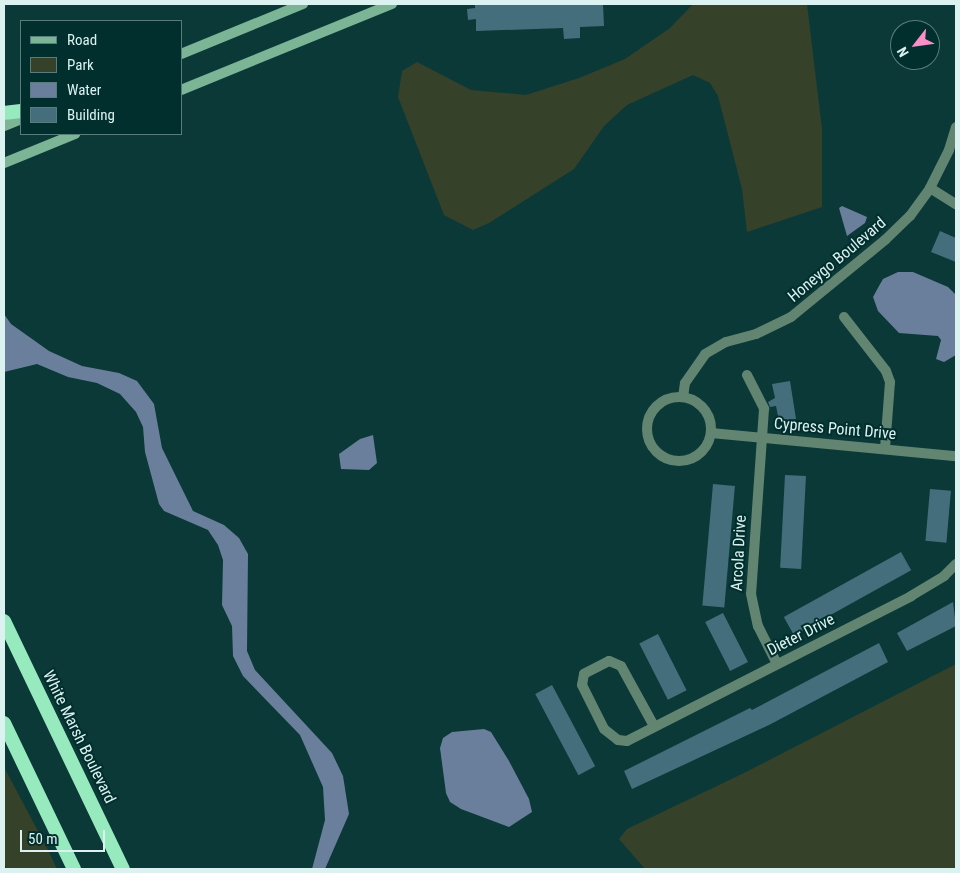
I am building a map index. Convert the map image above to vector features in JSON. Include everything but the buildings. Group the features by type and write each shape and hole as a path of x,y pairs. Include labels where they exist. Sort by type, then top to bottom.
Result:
{"highway":[{"path":"4,113 20,111"},
{"name":"White Marsh Boulevard","path":"4,621 123,869"},
{"path":"4,723 74,869"}],"main road":[{"path":"182,54 303,4"},
{"path":"182,90 392,4"},
{"path":"4,126 20,119"},
{"path":"4,163 72,135"}],"street":[{"name":"Honeygo Boulevard","path":"683,397 685,383 705,354 726,342 756,334 791,317 818,298 910,216 930,188 949,150 956,127"},
{"path":"930,188 956,204"},
{"path":"844,317 886,371 890,382 885,448"},
{"name":"Arcola Drive","path":"747,376 764,409 751,594 758,626 777,664"},
{"path":"683,397 701,406 707,414 711,433 707,444 692,458 671,460 654,448 647,428 654,408 662,401 683,397"},
{"name":"Cypress Point Drive","path":"711,433 956,456"},
{"name":"Dieter Drive","path":"654,726 621,666 609,661 584,674 582,685 610,736 627,741 910,596 944,576 956,564"}],"green space":[{"path":"693,4 807,4 822,129 822,207 747,232 742,189 718,96 710,83 693,75 627,105 604,126 574,169 489,223 473,230 444,215 398,97 402,71 417,62 471,90 526,95 579,78 625,59 670,28"},
{"path":"956,664 956,869 645,869 619,839 627,829 744,773"},
{"path":"4,767 57,869 7,869 4,863"}],"water":[{"path":"842,206 867,217 865,223 847,236 839,208"},
{"path":"898,272 913,272 948,287 956,295 956,355 944,362 936,359 941,340 938,336 899,333 878,311 873,297 883,279"},
{"path":"4,314 11,324 49,351 82,366 119,373 137,381 154,404 162,448 193,511 224,525 239,538 248,554 247,651 255,670 332,753 343,776 349,814 325,869 312,869 325,820 323,787 300,735 243,676 233,656 232,626 222,605 223,560 218,545 208,530 164,511 159,504 145,452 143,427 136,412 120,394 97,383 68,377 37,364 4,372"},
{"path":"373,435 377,463 369,470 341,469 339,454 360,439"},
{"path":"484,729 491,732 529,799 532,812 509,827 461,809 450,802 446,793 440,748 443,738 452,732"}]}
